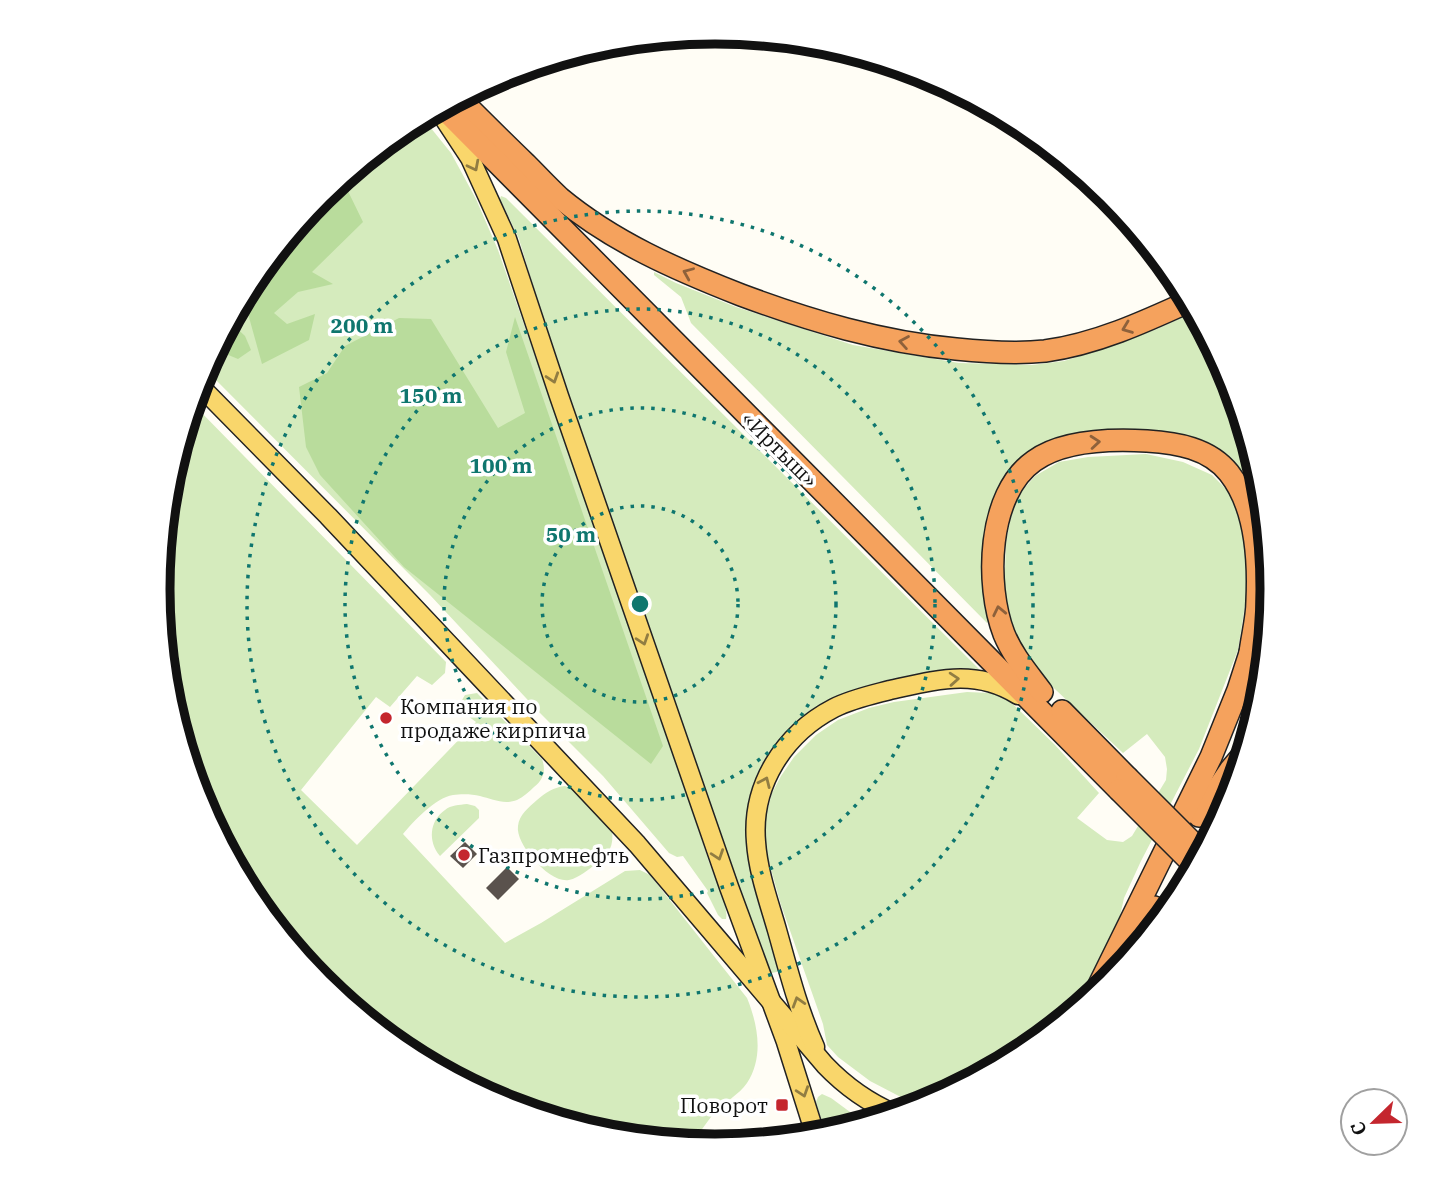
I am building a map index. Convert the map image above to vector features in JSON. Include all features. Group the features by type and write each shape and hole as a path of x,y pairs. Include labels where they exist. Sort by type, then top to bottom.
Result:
{"highway":[{"path":"466,104 559,197 617,237 718,286 792,314 845,330 934,347 989,352 1035,352 1092,341 1180,305"},
{"name":"«Иртыш»","path":"459,108 1123,784"},
{"name":"«Иртыш»","path":"449,114 1042,702"},
{"path":"1042,702 1003,632 995,591 995,548 1004,499 1017,476 1036,459 1060,448 1075,444 1137,440 1176,444 1207,454 1229,472 1243,498 1249,517 1257,562 1258,640"},
{"path":"1108,968 1187,809 1256,656"},
{"path":"1151,916 1238,731 1256,660"},
{"path":"1199,816 1228,773"},
{"path":"1123,784 1195,846"},
{"path":"1123,784 1189,859"}],"main road":[{"path":"442,117 470,158 507,239 813,1125"},
{"path":"207,393 328,516 637,844 825,1065 843,1083 882,1107"},
{"path":"825,1065 800,1008 757,851 757,806 775,762 806,726 836,707 866,696 929,681 973,678 995,682 1025,699 1042,702"}],"green space":[{"path":"429,125 451,153 476,199 498,250 674,754 723,899 726,919 718,915 708,891 683,856 677,857 669,853 603,776 430,595 213,377 243,316 282,257 305,229 355,179 383,156"},
{"path":"346,187 363,222 312,272 333,284 298,292 274,313 287,324 315,314 309,340 262,364 247,310 277,271 272,272 305,229"},
{"path":"501,196 982,672 842,696 751,800 747,820 749,849 779,966 777,972 771,973 765,962 608,512 519,239"},
{"path":"654,272 736,307 853,345 959,363 1032,365 1064,361 1109,347 1187,315 1219,380 1242,448 1251,486 1233,463 1139,434 1014,467 987,623 691,323 681,297 654,275"},
{"path":"515,317 663,746 651,764 404,567 320,475 306,447 299,387 327,373 345,346 399,318 431,319 498,428 525,413 506,352"},
{"path":"237,328 245,336 251,350 238,359 224,353"},
{"path":"200,411 446,662 445,673 432,685 417,676 390,707 376,697 301,790 357,845 476,722 457,708 465,695 477,693 542,759 542,778 526,794 507,802 470,795 446,797 425,811 403,834 505,943 625,871 640,870 650,875 747,998 754,1019 758,1041 752,1073 744,1087 714,1113 699,1134 644,1130 574,1116 506,1093 442,1061 383,1022 329,975 282,921 243,862 211,798 188,730 174,660 170,589 174,518 188,448"},
{"path":"1146,454 1183,462 1212,475 1228,491 1238,511 1247,554 1246,599 1238,650 1199,749 1141,861 1124,898 1120,916 1084,991 1047,1022 988,1061 906,1100 870,1081 838,1057 827,1045 823,1024 781,905 765,848 766,816 772,793 794,757 816,735 838,720 894,702 967,692 990,693 1006,698 1017,708 1099,793 1077,818 1107,840 1123,842 1132,836 1166,780 1165,757 1147,734 1123,753 1024,660 1010,629 1004,595 1006,543 1012,510 1022,491 1035,476 1059,462 1088,457"},
{"path":"565,786 574,790 612,831 612,836 610,849 605,857 584,873 569,880 561,880 535,861 522,843 518,826 522,815 537,800 550,791"},
{"path":"467,804 479,810 479,818 440,856 432,838 436,820 447,808"},
{"path":"822,1094 831,1098 856,1116 823,1124 816,1102"}],"building":[{"name":"Газпромнефть","path":"465,842 477,854 463,868 450,856"},
{"path":"507,867 519,879 498,900 486,888"}],"place":[{"name":"Компания по продаже кирпича","path":"386,718"},
{"name":"Газпромнефть","path":"464,855"},
{"name":"Поворот","path":"782,1105"}]}
